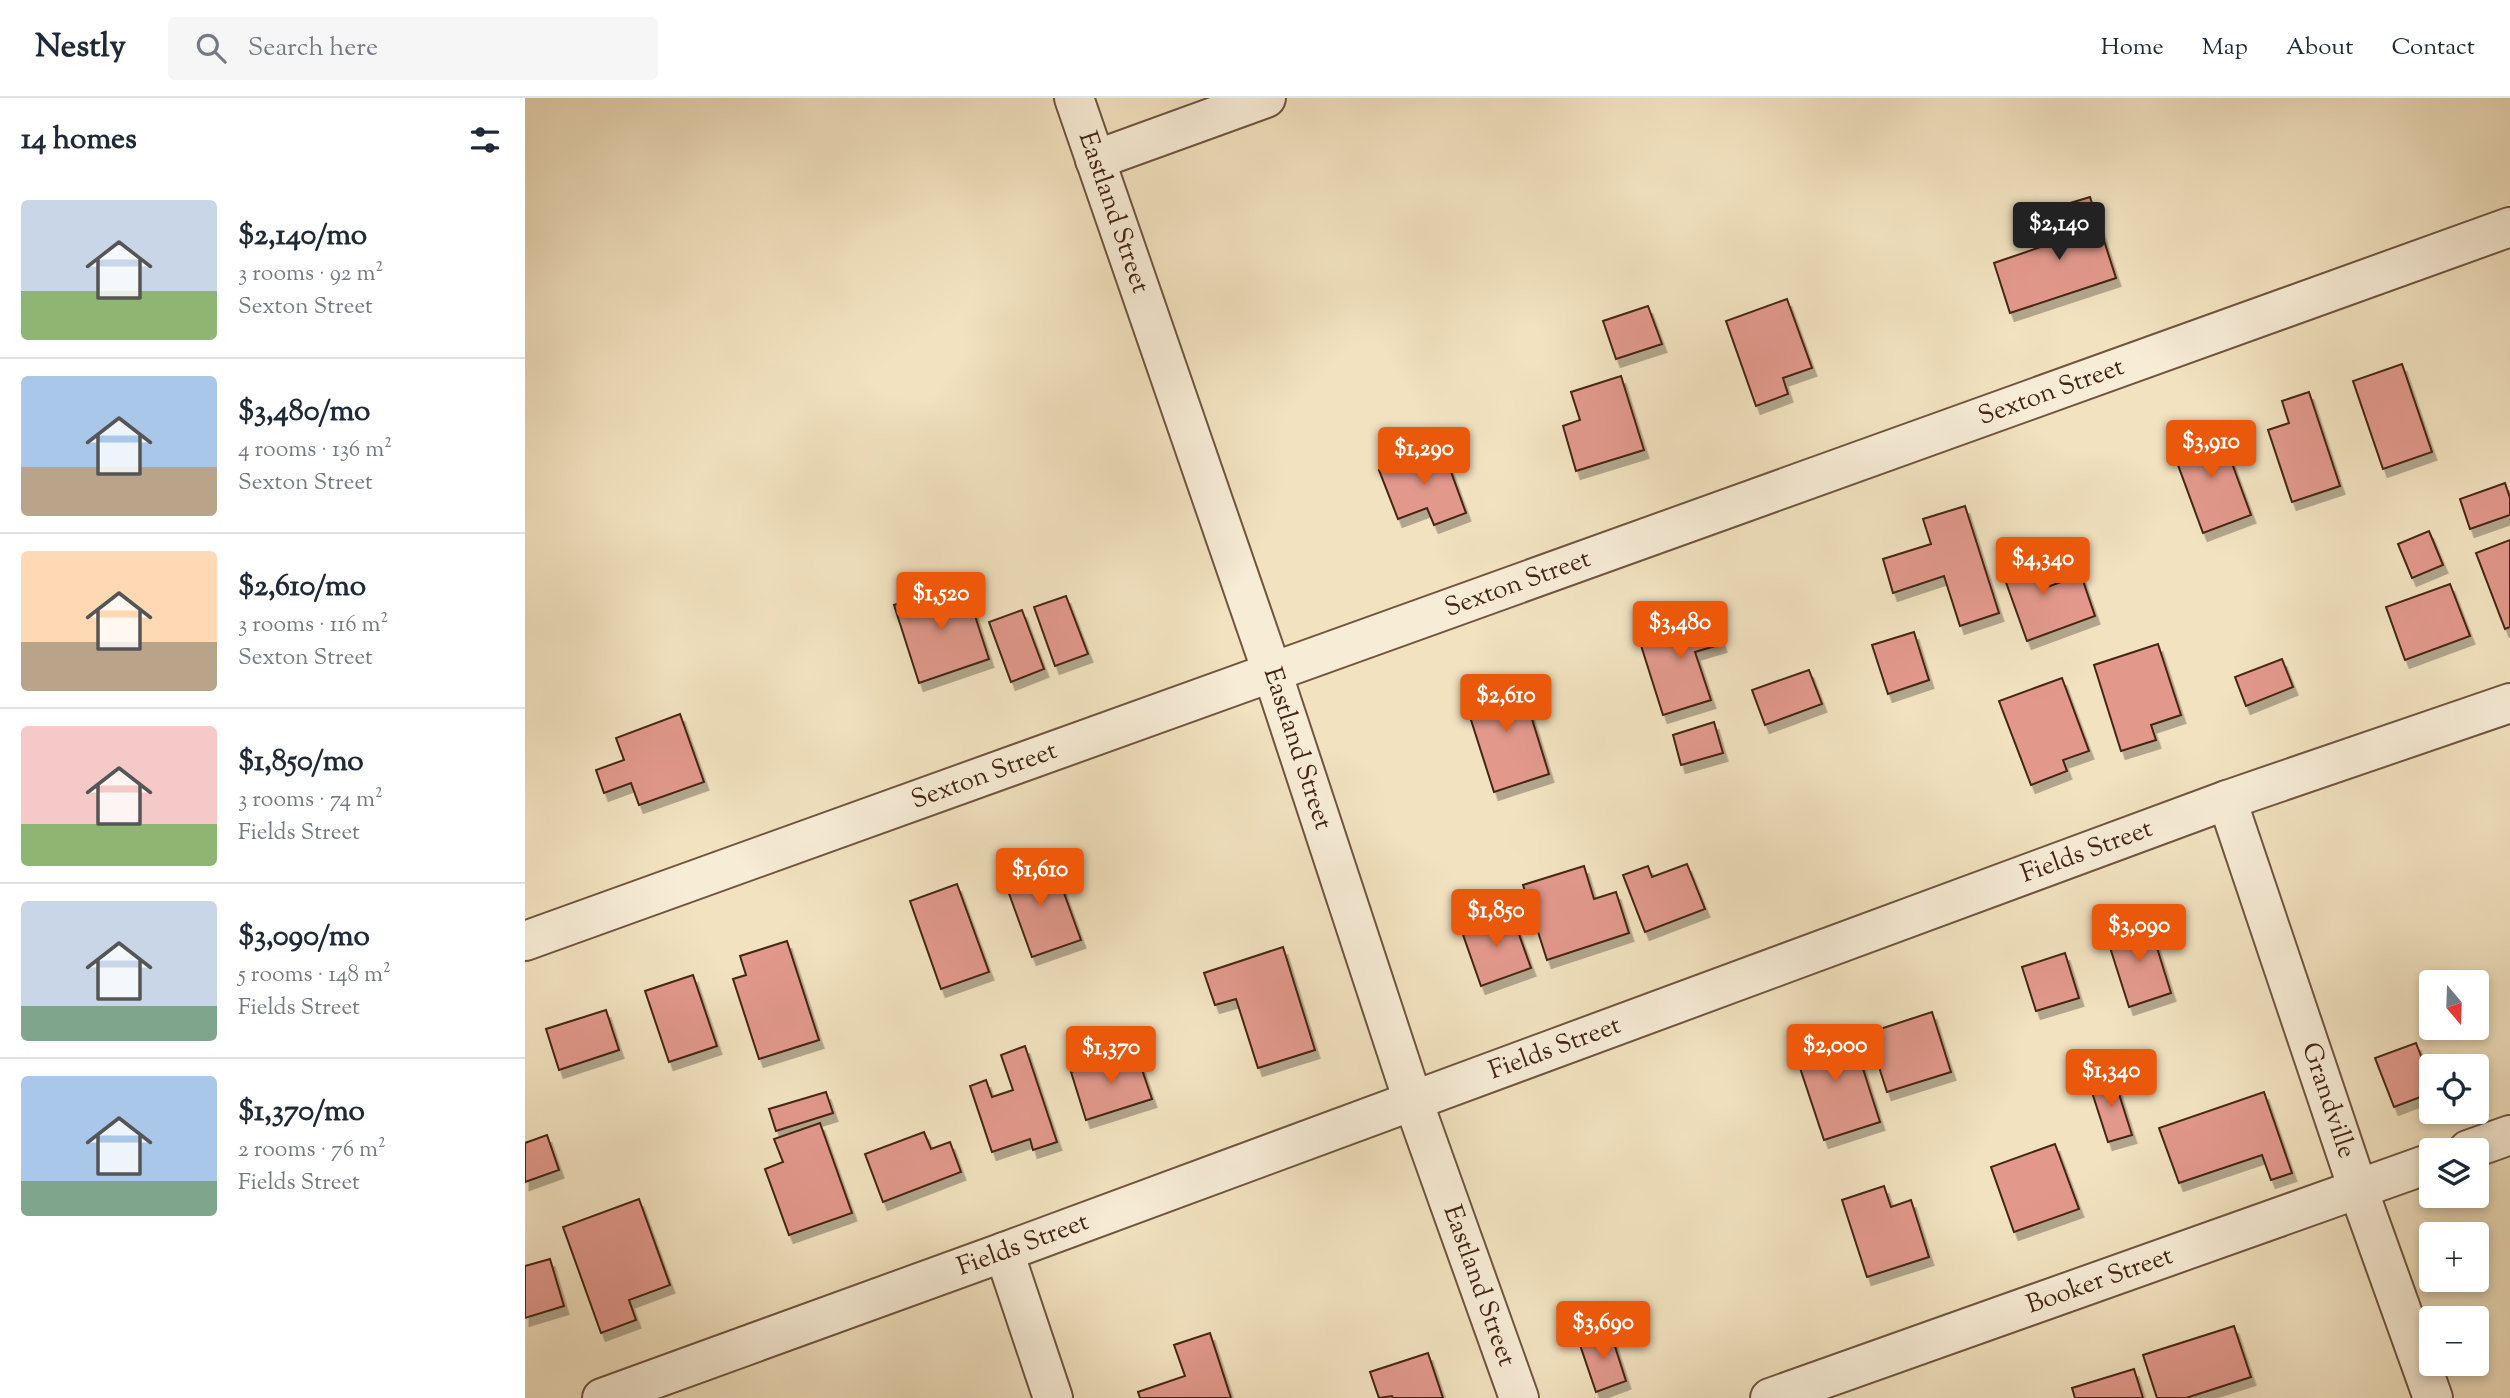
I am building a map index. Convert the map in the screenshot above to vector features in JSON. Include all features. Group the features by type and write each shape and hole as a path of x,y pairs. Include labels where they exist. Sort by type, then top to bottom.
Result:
{"street":[{"name":"Eastland Street","path":"1074,98 1272,672 1413,1101 1518,1398"},
{"path":"1095,160 1266,98"},
{"name":"Sexton Street","path":"525,941 2510,227"},
{"name":"Fields Street","path":"602,1398 2227,800 2510,703"},
{"name":"Grandville","path":"2227,800 2358,1189 2433,1398"},
{"path":"2489,1143 2510,1135"},
{"name":"Booker Street","path":"1770,1398 2419,1167"},
{"path":"1004,1252 1053,1398"}],"building":[{"path":"2090,197 2116,278 2010,313 1994,263 2067,238 2057,207"},
{"path":"1787,299 1812,368 1783,378 1788,394 1756,406 1726,321"},
{"path":"1648,306 1662,344 1616,359 1603,321"},
{"path":"2402,364 2432,452 2383,469 2353,381"},
{"path":"1621,376 1644,450 1576,471 1563,426 1580,420 1571,392"},
{"path":"2309,392 2340,486 2292,502 2268,430 2289,423 2282,401"},
{"path":"2219,428 2251,515 2203,533 2171,446"},
{"path":"1442,447 1466,513 1434,525 1427,508 1398,519 1379,470"},
{"path":"2505,483 2510,498 2510,515 2470,529 2460,499"},
{"path":"1965,506 1999,613 1960,626 1944,576 1893,593 1883,559 1931,544 1923,519"},
{"path":"2429,531 2443,565 2412,578 2398,544"},
{"path":"2510,540 2510,627 2505,629 2476,553"},
{"path":"2032,548 2047,587 2081,575 2095,616 2027,641 1998,560"},
{"path":"964,582 989,659 919,683 894,605"},
{"path":"2450,584 2470,636 2405,660 2386,607"},
{"path":"1066,596 1088,654 1055,666 1034,607"},
{"path":"1022,610 1044,669 1011,682 989,622"},
{"path":"1712,612 1722,644 1695,652 1711,700 1663,715 1638,636"},
{"path":"1914,632 1929,680 1888,694 1872,645"},
{"path":"2158,644 2181,715 2151,725 2156,740 2121,751 2094,665"},
{"path":"2282,659 2293,687 2246,706 2235,677"},
{"path":"1809,670 1822,704 1765,725 1752,690"},
{"path":"1519,677 1549,774 1494,792 1463,695"},
{"path":"2062,678 2089,751 2063,760 2067,771 2031,785 1999,701"},
{"path":"680,714 704,782 639,805 631,783 604,793 596,770 624,760 616,738"},
{"path":"1714,722 1723,753 1681,765 1673,735"},
{"path":"1026,856 1035,878 1056,871 1081,940 1032,957 999,866"},
{"path":"1687,864 1705,909 1645,932 1623,875 1648,866 1652,877"},
{"path":"1584,866 1594,899 1616,892 1629,933 1547,960 1523,885"},
{"path":"957,884 989,972 941,989 910,901"},
{"path":"1511,912 1531,968 1481,986 1461,929"},
{"path":"2149,922 2171,993 2129,1007 2106,935"},
{"path":"787,941 819,1040 759,1059 733,979 746,975 740,956"},
{"path":"1283,947 1315,1050 1258,1068 1236,999 1215,1005 1204,973"},
{"path":"2065,953 2079,998 2036,1011 2022,967"},
{"path":"693,975 717,1046 669,1062 645,991"},
{"path":"606,1010 619,1050 559,1070 546,1029"},
{"path":"1932,1012 1951,1072 1887,1092 1868,1033"},
{"path":"1827,1026 1836,1054 1856,1047 1880,1122 1824,1140 1790,1038"},
{"path":"2416,1043 2420,1054 2419,1098 2394,1107 2375,1058"},
{"path":"1025,1046 1057,1142 1033,1150 1030,1139 992,1152 970,1086 986,1080 992,1097 1013,1090 1001,1055"},
{"path":"1136,1052 1152,1099 1086,1120 1071,1072"},
{"path":"2113,1075 2132,1135 2108,1142 2089,1083"},
{"path":"826,1092 833,1113 776,1131 769,1109"},
{"path":"2264,1092 2292,1173 2271,1180 2262,1155 2179,1183 2159,1128"},
{"path":"820,1123 852,1213 789,1235 765,1169 783,1162 774,1139"},
{"path":"924,1132 931,1149 950,1142 961,1172 883,1202 865,1154"},
{"path":"547,1135 559,1170 525,1182 525,1143"},
{"path":"2055,1144 2079,1209 2014,1232 1991,1167"},
{"path":"1884,1186 1891,1207 1911,1200 1929,1257 1867,1277 1842,1200"},
{"path":"639,1199 670,1285 629,1300 636,1320 601,1333 563,1227"},
{"path":"550,1259 564,1306 525,1318 525,1266"},
{"path":"2234,1326 2251,1377 2186,1398 2157,1398 2143,1355"},
{"path":"1610,1331 1626,1381 1596,1392 1579,1342"},
{"path":"1210,1333 1231,1398 1140,1398 1138,1392 1185,1376 1174,1345"},
{"path":"1428,1353 1443,1398 1379,1398 1370,1372"},
{"path":"2134,1369 2143,1398 2075,1398 2072,1388"}]}
